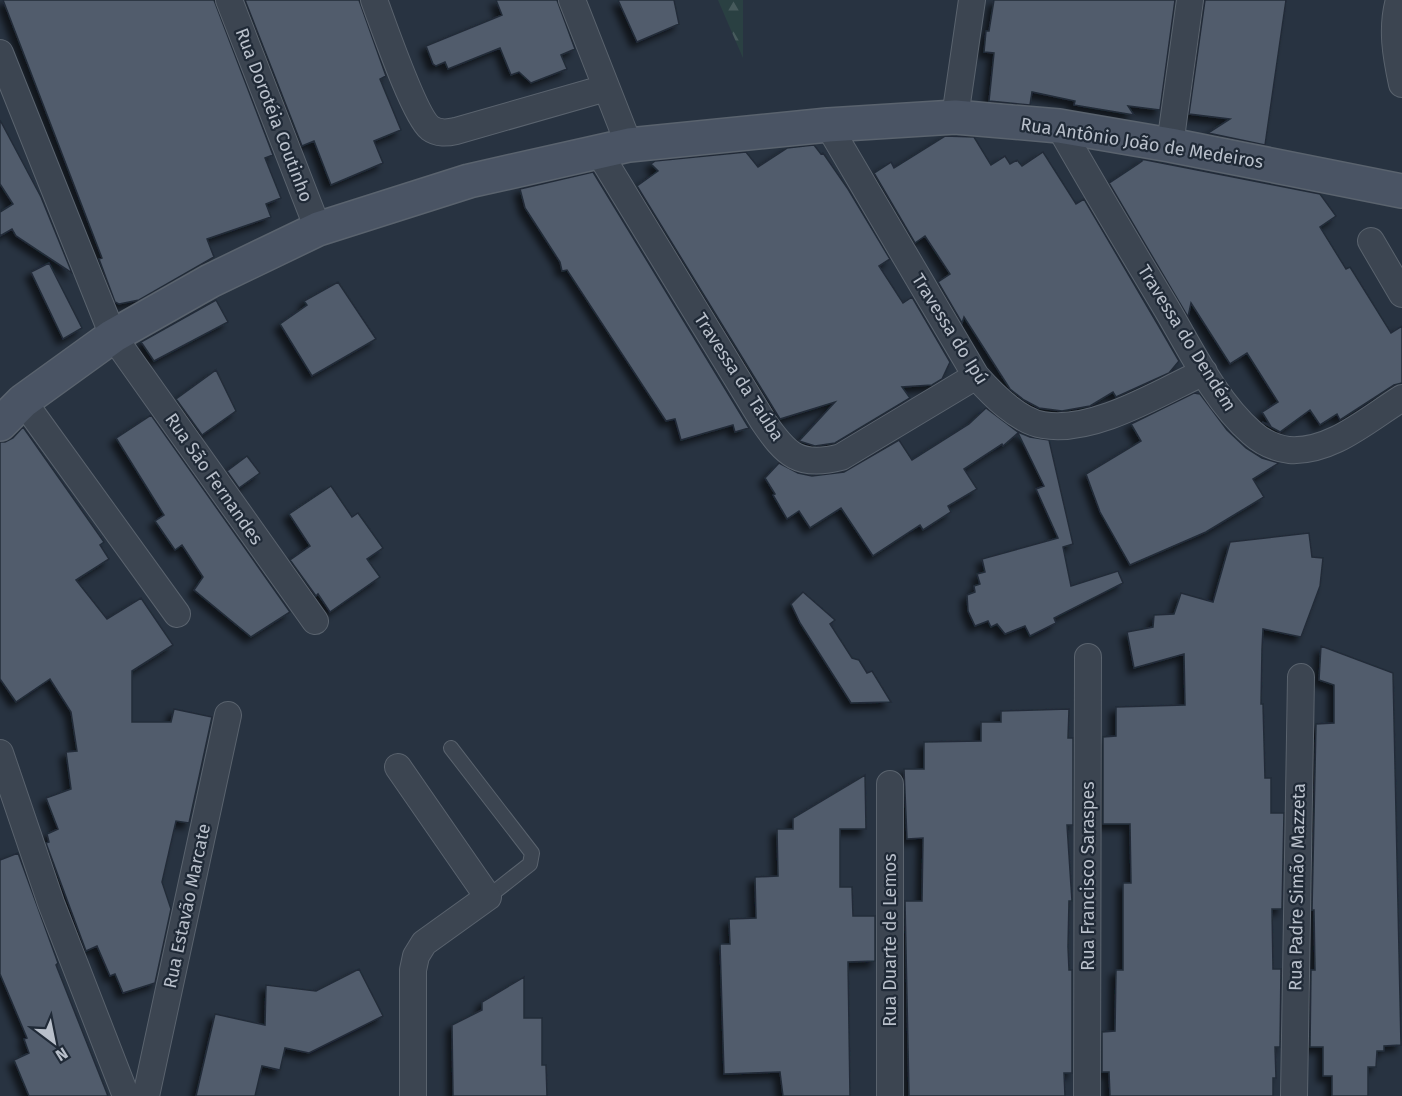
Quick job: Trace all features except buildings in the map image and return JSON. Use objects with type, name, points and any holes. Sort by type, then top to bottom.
[{"type":"street","name":"Rua Dorotéia Coutinho","points":[[229,0],[318,229]]},
{"type":"street","points":[[374,0],[418,113],[432,130],[444,133],[456,131],[606,88]]},
{"type":"street","points":[[572,0],[606,88],[613,148]]},
{"type":"street","points":[[955,117],[972,0]]},
{"type":"street","points":[[1170,145],[1190,0]]},
{"type":"street","points":[[1399,0],[1394,49],[1402,84]]},
{"type":"street","points":[[0,52],[113,336]]},
{"type":"street","name":"Rua Antônio João de Medeiros","points":[[11,413],[113,336],[210,281],[318,229],[469,181],[613,148],[828,125],[955,117],[1059,126],[1170,145],[1402,191]]},
{"type":"street","name":"Travessa do Ipú","points":[[828,125],[976,376],[992,394],[1015,412],[1041,425],[1067,427],[1103,419],[1204,372]]},
{"type":"street","name":"Travessa do Dendém","points":[[1059,126],[1204,372],[1234,414],[1253,434],[1271,446],[1287,450],[1304,450],[1336,440],[1402,398]]},
{"type":"street","name":"Travessa da Taúba","points":[[613,148],[764,421],[775,438],[788,451],[803,460],[821,462],[841,457],[976,376]]},
{"type":"street","points":[[1371,241],[1402,294]]},
{"type":"street","name":"Rua São Fernandes","points":[[113,336],[315,621]]},
{"type":"street","points":[[11,413],[177,614]]},
{"type":"street","name":"Rua Francisco Saraspes","points":[[1087,1096],[1088,657]]},
{"type":"street","name":"Rua Padre Simão Mazzeta","points":[[1294,1096],[1301,677]]},
{"type":"street","name":"Rua Estavão Marcate","points":[[146,1096],[228,715]]},
{"type":"street","points":[[0,753],[51,903],[126,1096]]},
{"type":"street","points":[[398,767],[488,897],[424,943],[416,956],[413,970],[413,1096]]},
{"type":"street","name":"Rua Duarte de Lemos","points":[[890,784],[890,1096]]},
{"type":"lane","points":[[452,748],[532,853],[530,864],[488,897]]},
{"type":"green space","points":[[718,0],[743,0],[743,58]]}]
